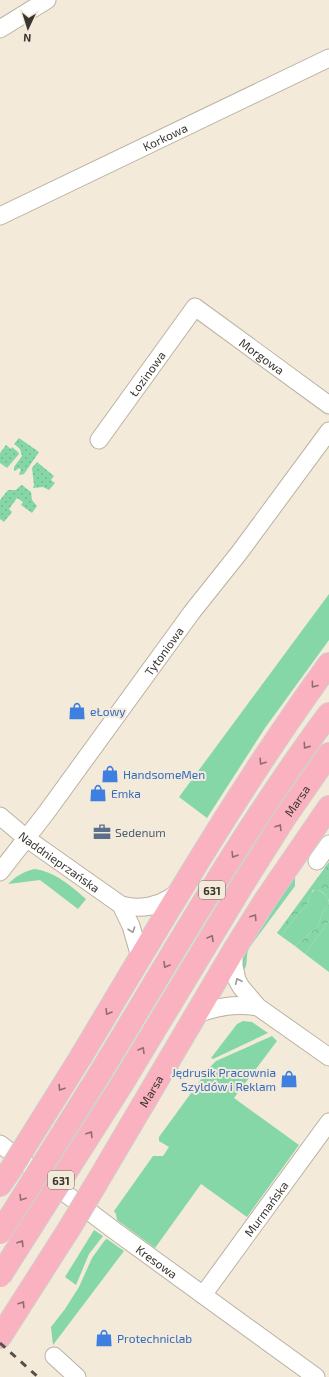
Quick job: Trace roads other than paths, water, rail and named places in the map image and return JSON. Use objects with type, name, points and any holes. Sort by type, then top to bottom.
[{"type":"main road","points":[[0,1185],[82,1055],[205,849],[298,706],[329,664]]},
{"type":"main road","name":"Marsa","points":[[0,1233],[265,806],[329,714]]},
{"type":"main road","name":"Marsa","points":[[0,1276],[122,1084],[284,819],[329,754]]},
{"type":"main road","name":"Marsa","points":[[0,1337],[65,1235],[234,950],[266,899],[329,807]]},
{"type":"street","points":[[0,30],[47,0]]},
{"type":"street","name":"Korkowa","points":[[0,216],[329,58]]},
{"type":"street","name":"Morgowa","points":[[196,307],[329,405]]},
{"type":"street","name":"Łozinowa","points":[[99,440],[196,307]]},
{"type":"street","name":"Tytoniowa","points":[[0,872],[55,801],[192,612],[239,553],[329,431]]},
{"type":"street","name":"Naddnieprzańska","points":[[0,816],[26,838],[121,905],[140,908],[157,905],[172,898],[181,890]]},
{"type":"street","points":[[317,861],[329,844]]},
{"type":"street","name":"Naddnieprzańska","points":[[121,905],[131,926],[140,957]]},
{"type":"street","points":[[234,950],[234,966],[237,980],[258,1007],[329,1057]]},
{"type":"street","points":[[196,1014],[228,1005],[244,1004],[258,1007]]},
{"type":"street","name":"Murmańska","points":[[203,1295],[329,1122]]},
{"type":"street","name":"Kresowa","points":[[0,1144],[115,1231],[316,1377]]},
{"type":"street","points":[[54,1356],[77,1377]]},
{"type":"railway","points":[[0,1343],[38,1377]]},
{"type":"place","name":"eŁowy","points":[[77,711]]},
{"type":"place","name":"HandsomeMen","points":[[110,774]]},
{"type":"place","name":"Emka","points":[[98,793]]},
{"type":"place","name":"Sedenum","points":[[102,832]]},
{"type":"place","name":"Jędrusik Pracownia Szyldów i Reklam","points":[[289,1079]]},
{"type":"place","name":"Protechniclab","points":[[104,1338]]}]
